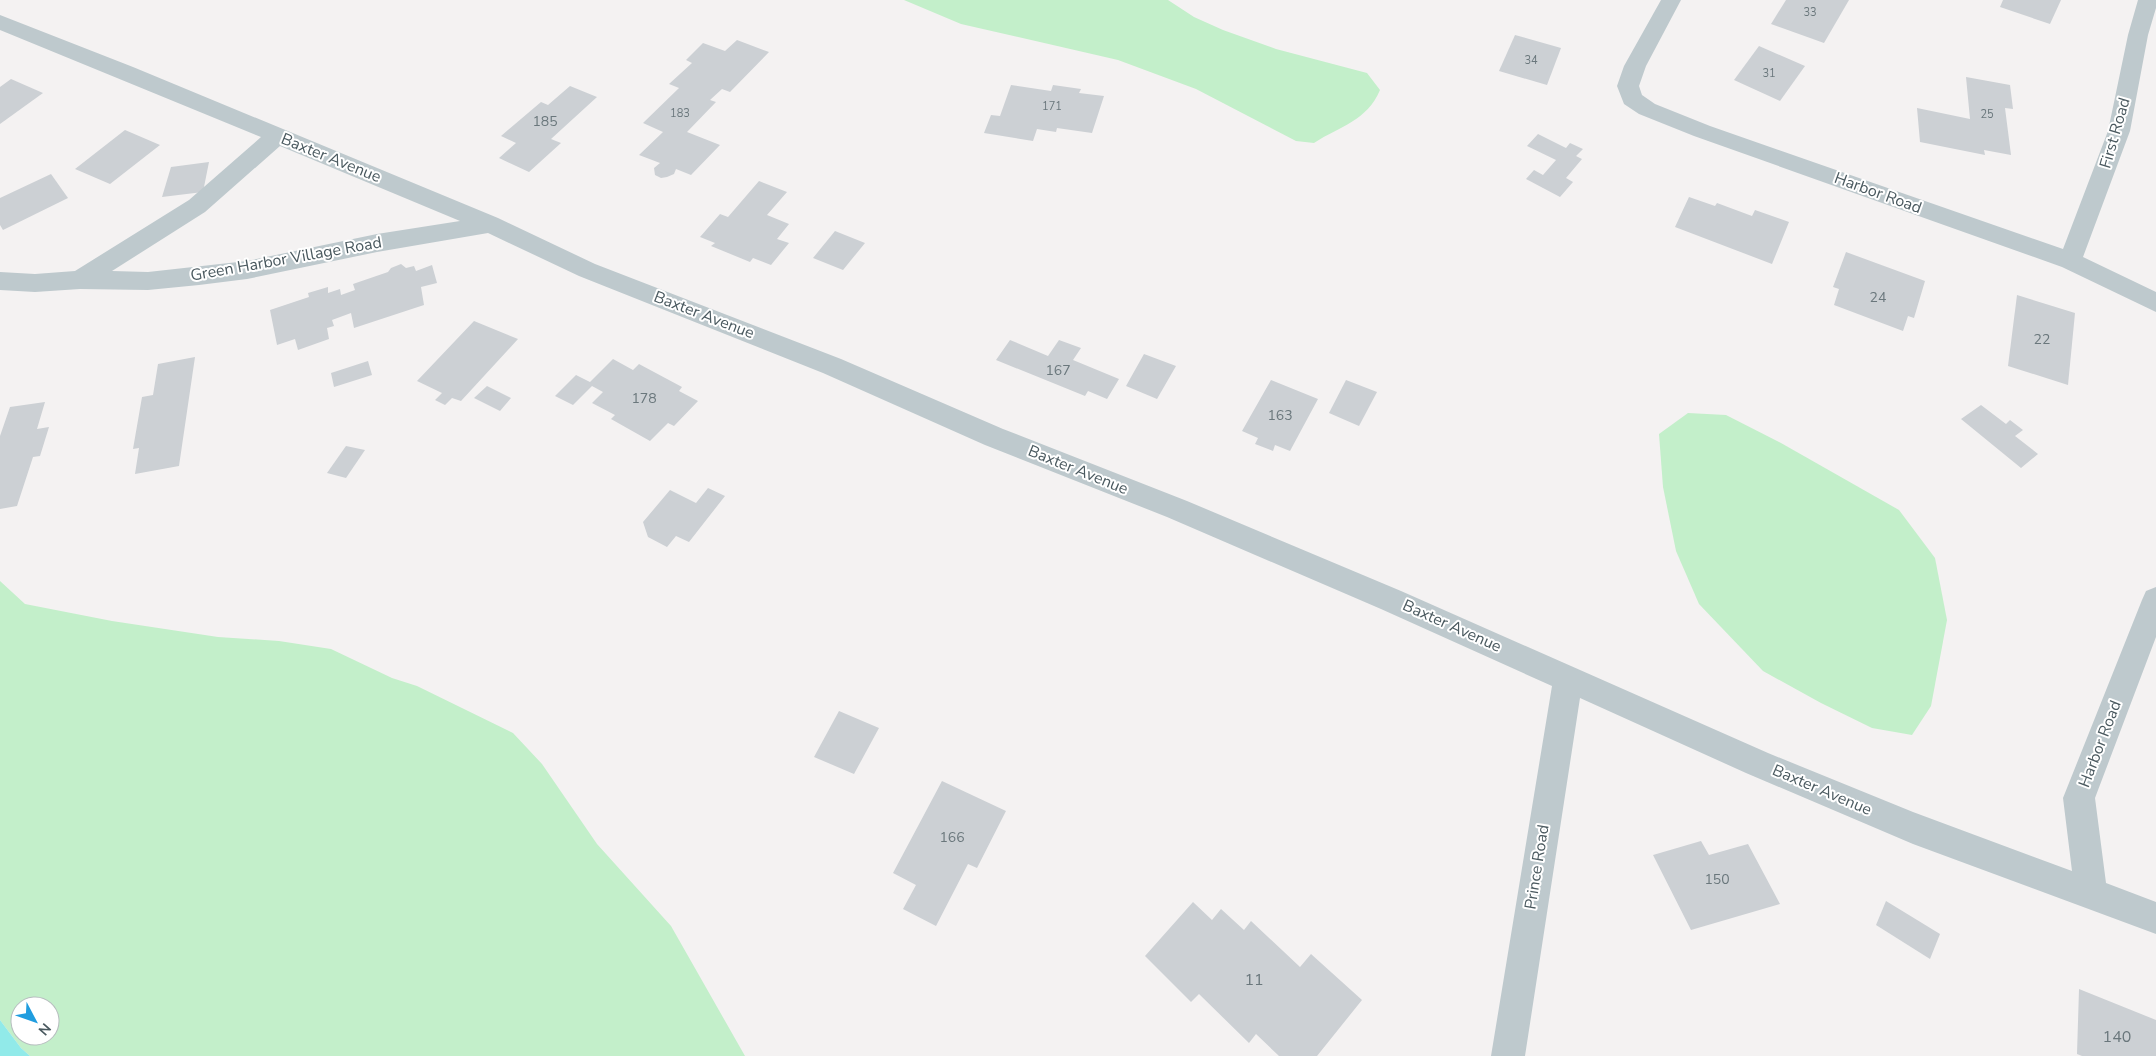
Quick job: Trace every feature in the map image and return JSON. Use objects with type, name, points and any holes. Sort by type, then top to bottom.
[{"type":"street","name":"Harbor Road","points":[[1672,0],[1635,66],[1628,86],[1632,99],[1647,109],[1702,131],[2070,261],[2156,303]]},
{"type":"street","name":"First Road","points":[[2070,261],[2119,131],[2138,35],[2148,0]]},
{"type":"street","name":"Baxter Avenue","points":[[0,22],[490,224],[587,270],[832,366],[994,437],[1177,509],[1382,596],[1756,763],[1998,861],[2156,918]]},
{"type":"street","name":"Green Harbor Village Road","points":[[80,280],[197,206],[277,136]]},
{"type":"street","name":"Green Harbor Village Road","points":[[0,281],[35,283],[80,280],[148,281],[247,270],[377,243],[490,224]]},
{"type":"street","name":"Harbor Road","points":[[2091,894],[2079,798],[2156,600]]},
{"type":"street","name":"Prince Road","points":[[1508,1056],[1568,678]]},
{"type":"green space","points":[[904,0],[1168,0],[1194,17],[1223,30],[1276,49],[1367,73],[1380,90],[1368,109],[1352,122],[1314,143],[1296,141],[1196,89],[1118,60],[961,24]]},
{"type":"green space","points":[[1688,413],[1726,415],[1781,443],[1899,510],[1935,558],[1947,620],[1931,706],[1912,735],[1872,728],[1763,671],[1699,604],[1676,551],[1663,487],[1659,434]]},
{"type":"green space","points":[[0,581],[25,604],[112,621],[218,637],[279,641],[331,649],[392,678],[417,686],[513,733],[542,764],[597,844],[671,926],[745,1056],[30,1056],[20,1046],[60,1046],[60,996],[10,996],[10,1033],[0,1020]]},
{"type":"water","points":[[0,1020],[10,1033],[10,1046],[20,1046],[30,1056],[0,1056]]},
{"type":"building","points":[[1786,0],[1849,0],[1824,43],[1771,24]]},
{"type":"building","points":[[2003,0],[2061,0],[2050,24],[2000,7]]},
{"type":"building","points":[[1515,35],[1561,48],[1547,85],[1499,71]]},
{"type":"building","points":[[737,40],[769,52],[730,92],[722,89],[710,100],[716,102],[687,132],[720,145],[691,175],[676,169],[674,174],[667,177],[661,178],[655,175],[654,168],[660,163],[639,155],[663,132],[643,123],[679,88],[669,84],[692,63],[686,60],[703,43],[725,51]]},
{"type":"building","points":[[1759,46],[1805,66],[1780,101],[1734,80]]},
{"type":"building","points":[[1966,77],[2010,85],[2013,109],[2005,108],[2011,155],[1984,150],[1985,155],[1920,142],[1917,108],[1970,119]]},
{"type":"building","points":[[11,79],[43,93],[0,124],[0,87]]},
{"type":"building","points":[[1011,85],[1051,91],[1053,85],[1081,89],[1079,93],[1104,96],[1092,133],[1057,128],[1056,132],[1037,129],[1033,141],[984,133],[991,115],[1000,116]]},
{"type":"building","points":[[570,86],[597,97],[551,139],[561,143],[529,172],[499,158],[516,143],[501,136],[541,102],[548,105]]},
{"type":"building","points":[[125,130],[160,145],[110,184],[75,169]]},
{"type":"building","points":[[1538,134],[1566,148],[1570,143],[1583,149],[1576,156],[1582,159],[1566,178],[1573,182],[1560,197],[1526,179],[1534,170],[1543,175],[1556,160],[1527,146]]},
{"type":"building","points":[[209,162],[203,192],[162,197],[171,167]]},
{"type":"building","points":[[51,174],[68,198],[3,230],[0,225],[0,198]]},
{"type":"building","points":[[759,181],[787,192],[767,215],[789,224],[777,239],[789,243],[771,265],[753,258],[750,262],[711,246],[715,243],[700,237],[720,214],[728,217]]},
{"type":"building","points":[[1689,197],[1715,206],[1717,203],[1752,216],[1755,210],[1789,222],[1772,264],[1675,227]]},
{"type":"building","points":[[835,231],[865,243],[843,270],[813,258]]},
{"type":"building","points":[[1846,252],[1925,281],[1914,318],[1908,316],[1903,331],[1834,305],[1839,289],[1833,287]]},
{"type":"building","points":[[401,264],[406,268],[414,266],[416,271],[432,265],[437,283],[421,287],[424,305],[354,328],[351,313],[332,320],[334,326],[327,328],[329,339],[298,350],[295,339],[277,345],[270,310],[309,297],[308,293],[328,287],[328,293],[340,289],[341,295],[355,290],[353,284],[388,272],[391,268]]},
{"type":"building","points":[[2017,295],[2075,313],[2068,385],[2008,366]]},
{"type":"building","points":[[474,321],[518,339],[461,401],[452,398],[445,405],[435,400],[442,393],[417,381]]},
{"type":"building","points":[[1010,340],[1048,356],[1059,340],[1081,348],[1073,360],[1119,379],[1107,399],[1088,391],[1085,396],[996,360]]},
{"type":"building","points":[[1144,354],[1176,366],[1157,399],[1126,386]]},
{"type":"building","points":[[195,357],[179,466],[135,474],[139,448],[133,449],[142,397],[153,395],[158,364]]},
{"type":"building","points":[[613,359],[633,370],[639,364],[682,387],[679,391],[698,401],[674,426],[668,423],[650,441],[611,419],[615,415],[592,403],[603,392],[592,386],[573,405],[555,396],[576,375],[590,382]]},
{"type":"building","points":[[368,361],[372,375],[334,387],[331,373]]},
{"type":"building","points":[[1271,380],[1318,399],[1290,451],[1275,445],[1273,451],[1255,444],[1258,438],[1242,431]]},
{"type":"building","points":[[1346,380],[1377,392],[1359,426],[1329,413]]},
{"type":"building","points":[[487,386],[511,398],[500,411],[474,398]]},
{"type":"building","points":[[45,402],[37,429],[49,427],[40,456],[33,457],[17,506],[0,509],[0,436],[10,407]]},
{"type":"building","points":[[1981,405],[2006,424],[2010,420],[2023,430],[2015,436],[2038,454],[2021,468],[1961,419]]},
{"type":"building","points":[[346,446],[365,450],[346,478],[327,473]]},
{"type":"building","points":[[708,488],[725,496],[689,542],[676,536],[667,547],[648,537],[643,522],[670,490],[696,503]]},
{"type":"building","points":[[839,711],[879,728],[854,774],[814,757]]},
{"type":"building","points":[[942,781],[1006,811],[977,868],[968,864],[936,926],[903,909],[916,885],[893,873]]},
{"type":"building","points":[[1701,841],[1709,855],[1748,844],[1780,904],[1691,930],[1653,855]]},
{"type":"building","points":[[1886,901],[1940,934],[1930,959],[1876,925]]},
{"type":"building","points":[[1193,902],[1212,920],[1221,909],[1244,930],[1251,921],[1300,967],[1311,954],[1362,1000],[1317,1056],[1279,1056],[1256,1034],[1249,1043],[1199,994],[1191,1002],[1145,956]]},
{"type":"building","points":[[2079,989],[2156,1020],[2156,1056],[2082,1056],[2077,1054]]}]
